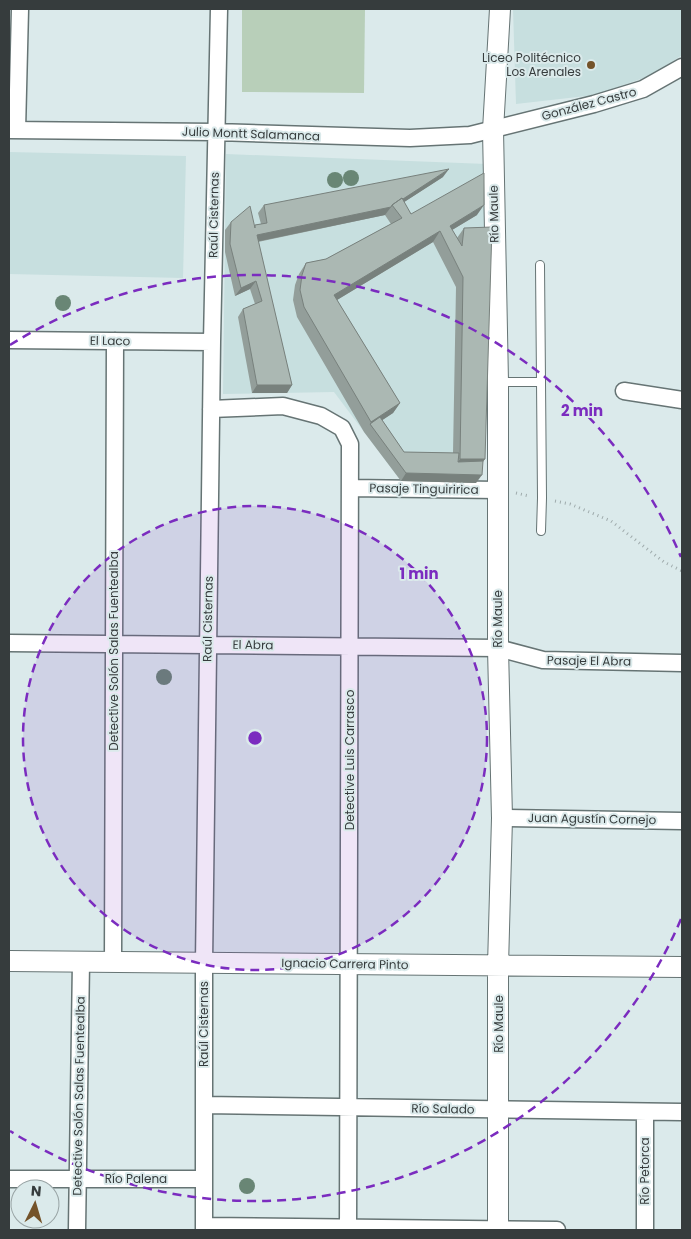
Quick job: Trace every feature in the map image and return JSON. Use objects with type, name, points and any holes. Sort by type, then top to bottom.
[{"type":"street","points":[[13,130],[20,9]]},
{"type":"street","name":"Raúl Cisternas","points":[[204,1228],[204,963],[212,342],[219,9]]},
{"type":"street","name":"Río Maule","points":[[498,1230],[498,966],[502,818],[498,648],[498,382],[493,130],[500,9]]},
{"type":"street","name":"González Castro","points":[[493,130],[594,104],[643,89],[682,67]]},
{"type":"street","name":"Julio Montt Salamanca","points":[[13,130],[216,132],[410,138],[470,135],[493,130]]},
{"type":"street","name":"El Laco","points":[[9,340],[212,342]]},
{"type":"street","name":"Detective Solón Salas Fuentealba","points":[[113,962],[115,341]]},
{"type":"street","points":[[624,391],[682,400]]},
{"type":"street","name":"Detective Luis Carrasco","points":[[211,409],[282,406],[320,416],[342,428],[350,444],[348,1229]]},
{"type":"street","name":"Pasaje Tinguiririca","points":[[350,488],[498,490]]},
{"type":"street","name":"El Abra","points":[[9,643],[498,648]]},
{"type":"street","name":"Pasaje El Abra","points":[[498,648],[543,660],[682,663]]},
{"type":"street","name":"Juan Agustín Cornejo","points":[[502,818],[682,821]]},
{"type":"street","name":"Ignacio Carrera Pinto","points":[[9,961],[682,967]]},
{"type":"street","name":"Detective Solón Salas Fuentealba","points":[[77,1230],[80,962]]},
{"type":"street","name":"Río Salado","points":[[204,1105],[682,1112]]},
{"type":"street","name":"Río Petorca","points":[[645,1112],[645,1230]]},
{"type":"street","name":"Río Palena","points":[[9,1179],[204,1179]]},
{"type":"street","points":[[204,1228],[556,1230]]},
{"type":"lane","points":[[540,265],[541,531]]},
{"type":"lane","points":[[498,382],[541,382]]},
{"type":"path","points":[[498,490],[570,504],[611,521],[664,562],[682,571]]},
{"type":"shaded area","name":"Liceo Politécnico Los Arenales","points":[[513,9],[682,9],[682,55],[652,75],[595,95],[516,104]]},
{"type":"shaded area","points":[[9,152],[186,156],[183,278],[9,274]]},
{"type":"shaded area","points":[[226,154],[487,164],[478,469],[401,481],[334,392],[223,394]]},
{"type":"green space","points":[[242,9],[365,9],[364,93],[242,92]]},
{"type":"building","points":[[449,169],[391,207],[257,235],[292,385],[257,385],[243,309],[262,301],[256,281],[241,288],[230,244],[231,222],[250,206],[255,228],[255,225],[267,223],[264,205]]},
{"type":"building","points":[[484,173],[484,205],[450,226],[462,246],[464,228],[492,227],[485,459],[460,459],[463,277],[440,231],[334,295],[400,403],[371,422],[304,307],[300,290],[306,263],[326,259],[402,218],[392,205],[402,198],[411,214]]},
{"type":"building","points":[[380,417],[404,452],[459,453],[458,462],[483,461],[482,475],[406,473],[370,424]]},
{"type":"place","name":"Liceo Politécnico Los Arenales","points":[[591,65]]}]
